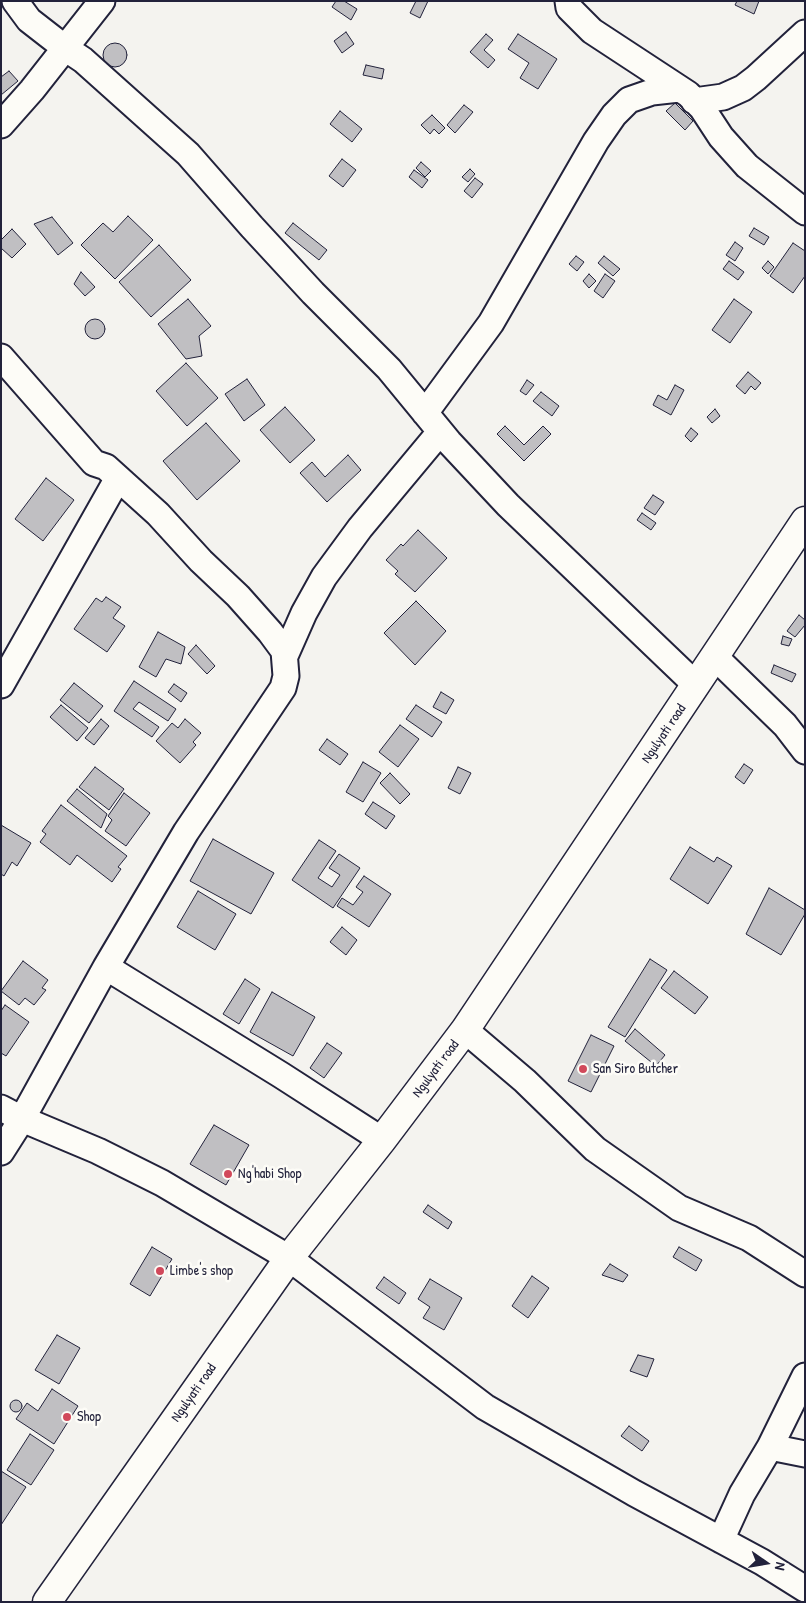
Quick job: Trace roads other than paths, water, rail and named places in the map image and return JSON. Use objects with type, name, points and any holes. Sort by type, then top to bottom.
[{"type":"main road","name":"Ngulyati road","points":[[47,1602],[289,1258],[382,1140],[465,1030],[805,522]]},
{"type":"street","points":[[15,1],[29,20],[111,83],[188,154],[300,278],[389,369],[432,423],[508,505],[696,685]]},
{"type":"street","points":[[1,126],[102,1]]},
{"type":"street","points":[[568,1],[569,8],[592,31],[687,95],[702,108],[721,137],[747,166],[805,212]]},
{"type":"street","points":[[284,656],[304,613],[324,577],[432,423],[591,150],[614,115],[629,100],[652,92],[723,97],[743,88],[756,78],[805,33]]},
{"type":"street","points":[[1,357],[94,463],[106,468],[158,514],[201,561],[238,596],[284,651],[286,676],[283,688],[186,832],[106,967],[12,1114],[1,1152]]},
{"type":"street","points":[[2,682],[118,478]]},
{"type":"street","points":[[715,656],[786,725],[805,751]]},
{"type":"street","points":[[106,967],[382,1140]]},
{"type":"street","points":[[465,1030],[525,1081],[595,1149],[679,1208],[749,1238],[805,1274]]},
{"type":"street","points":[[12,1114],[98,1151],[162,1183],[289,1258],[485,1407],[634,1493],[762,1562],[805,1589]]},
{"type":"street","points":[[721,1540],[742,1494],[770,1447],[805,1376]]},
{"type":"street","points":[[770,1447],[805,1454]]},
{"type":"place","name":"San Siro Butcher","points":[[583,1069]]},
{"type":"place","name":"Ng'habi Shop","points":[[228,1174]]},
{"type":"place","name":"Limbe's shop","points":[[160,1271]]},
{"type":"place","name":"Shop","points":[[67,1417]]}]
